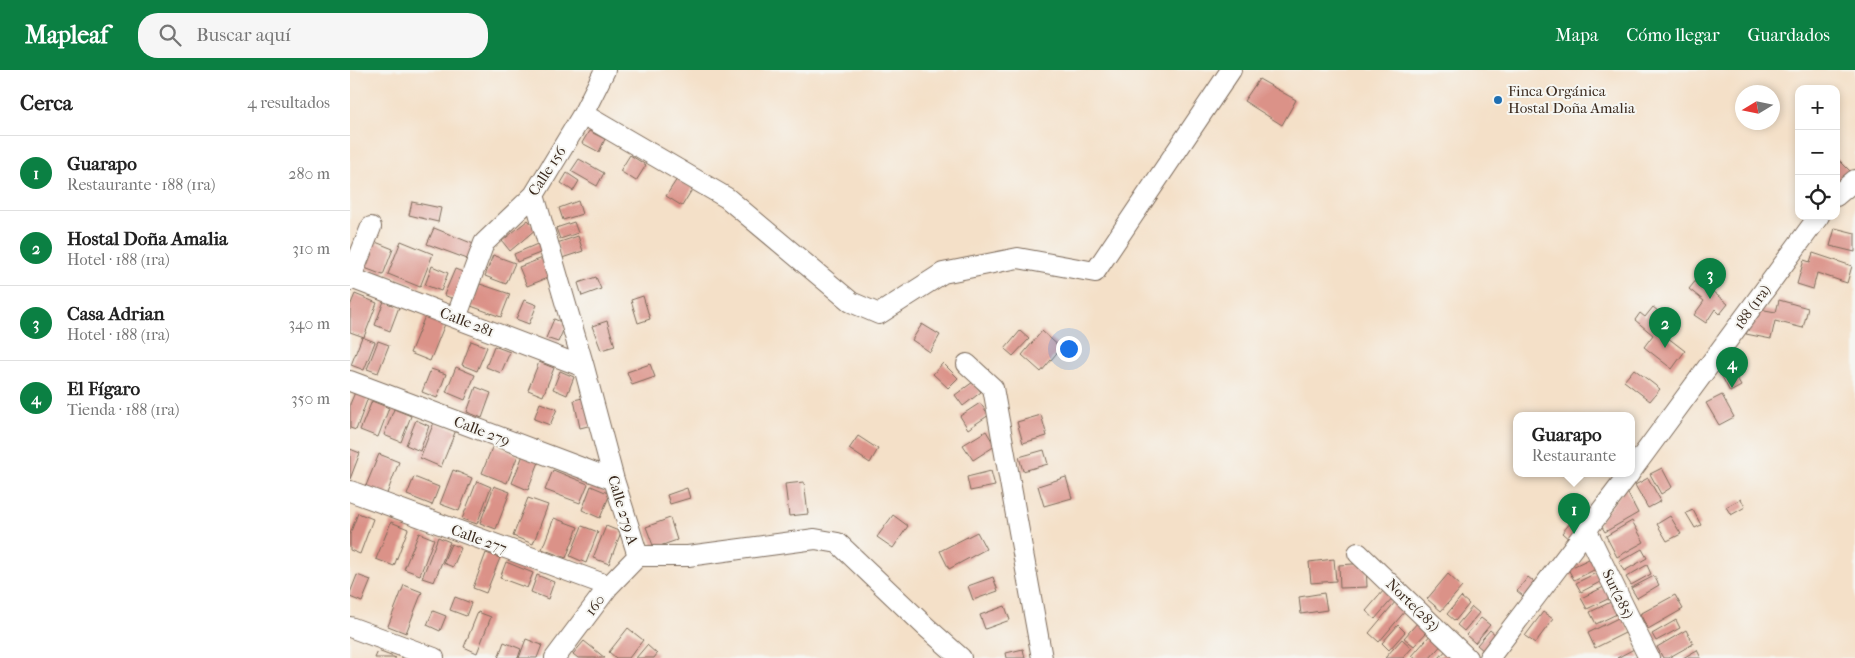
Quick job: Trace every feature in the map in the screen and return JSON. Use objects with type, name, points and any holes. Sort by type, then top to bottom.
[{"type":"street","name":"Calle 156","points":[[456,318],[484,243],[534,195],[583,114],[605,70]]},
{"type":"street","points":[[583,114],[727,198],[851,302],[879,314],[943,272],[1018,258],[1095,272],[1231,70]]},
{"type":"street","points":[[1840,193],[1855,180]]},
{"type":"street","name":"Calle 279 A","points":[[534,195],[584,367],[614,480],[638,556],[688,556],[815,538],[838,544],[961,658]]},
{"type":"street","name":"188 (1ra)","points":[[1635,467],[1816,220]]},
{"type":"street","points":[[350,279],[371,227]]},
{"type":"street","name":"Calle 281","points":[[350,279],[584,367]]},
{"type":"street","points":[[967,364],[993,388],[1042,658]]},
{"type":"street","name":"Calle 279","points":[[350,381],[614,480]]},
{"type":"street","name":"188 (1ra)","points":[[1489,658],[1627,477]]},
{"type":"street","name":"Calle 277","points":[[350,492],[609,586]]},
{"type":"street","name":"Sur(285)","points":[[1587,531],[1649,658]]},
{"type":"street","name":"Norte(283)","points":[[1358,552],[1467,658]]},
{"type":"street","name":"160","points":[[555,658],[609,586],[638,556]]},
{"type":"street","points":[[350,628],[434,658]]},
{"type":"building","points":[[1259,79],[1296,100],[1282,125],[1244,101]]},
{"type":"building","points":[[589,131],[605,139],[599,152],[582,143]]},
{"type":"building","points":[[630,155],[646,165],[636,181],[620,171]]},
{"type":"building","points":[[579,159],[604,173],[597,186],[571,171]]},
{"type":"building","points":[[1840,161],[1850,171],[1840,181]]},
{"type":"building","points":[[567,173],[579,181],[573,191],[561,183]]},
{"type":"building","points":[[677,179],[693,188],[682,206],[666,196]]},
{"type":"building","points":[[578,201],[582,214],[563,220],[559,208]]},
{"type":"building","points":[[412,202],[441,208],[438,222],[409,215]]},
{"type":"building","points":[[528,220],[536,229],[510,251],[502,241]]},
{"type":"building","points":[[574,222],[578,233],[560,239],[556,228]]},
{"type":"building","points":[[434,228],[476,245],[470,260],[427,244]]},
{"type":"building","points":[[1835,228],[1855,233],[1855,252],[1830,246]]},
{"type":"building","points":[[578,236],[583,251],[562,258],[557,243]]},
{"type":"building","points":[[373,241],[393,249],[383,275],[362,267]]},
{"type":"building","points":[[401,241],[433,254],[420,287],[388,274]]},
{"type":"building","points":[[542,242],[545,251],[517,262],[514,254]]},
{"type":"building","points":[[1813,253],[1852,266],[1847,283],[1817,273],[1813,289],[1797,284],[1804,260],[1810,262]]},
{"type":"building","points":[[493,255],[515,263],[506,284],[485,276]]},
{"type":"building","points":[[548,256],[555,275],[527,286],[519,267]]},
{"type":"building","points":[[432,266],[448,273],[441,291],[425,285]]},
{"type":"building","points":[[455,269],[468,274],[458,301],[444,295]]},
{"type":"building","points":[[596,277],[601,289],[582,296],[578,283]]},
{"type":"building","points":[[1697,279],[1728,304],[1720,314],[1715,309],[1706,323],[1694,315],[1704,301],[1689,289]]},
{"type":"building","points":[[480,284],[510,294],[501,317],[471,306]]},
{"type":"building","points":[[355,294],[377,303],[364,337],[350,332],[350,306]]},
{"type":"building","points":[[643,296],[650,319],[638,323],[631,300]]},
{"type":"building","points":[[524,300],[537,305],[529,324],[516,319]]},
{"type":"building","points":[[1779,300],[1808,308],[1803,328],[1775,321],[1771,339],[1746,334],[1759,309],[1776,312]]},
{"type":"building","points":[[384,301],[399,307],[390,331],[375,325]]},
{"type":"building","points":[[1653,307],[1672,322],[1663,334],[1685,351],[1672,369],[1644,347],[1653,335],[1635,320],[1640,313],[1645,317]]},
{"type":"building","points":[[425,316],[445,324],[430,361],[410,353]]},
{"type":"building","points":[[554,319],[566,324],[558,342],[546,338]]},
{"type":"building","points":[[607,321],[615,346],[601,350],[592,326]]},
{"type":"building","points":[[922,324],[940,335],[930,352],[912,340]]},
{"type":"building","points":[[1020,331],[1029,339],[1013,356],[1005,349]]},
{"type":"building","points":[[1042,331],[1061,348],[1041,372],[1022,355]]},
{"type":"building","points":[[362,337],[375,342],[364,370],[351,365]]},
{"type":"building","points":[[378,341],[389,345],[378,373],[367,369]]},
{"type":"building","points":[[471,341],[487,347],[477,371],[462,365]]},
{"type":"building","points":[[494,346],[510,352],[501,373],[486,367]]},
{"type":"building","points":[[1727,361],[1741,386],[1730,392],[1717,367]]},
{"type":"building","points":[[539,362],[554,368],[543,396],[528,390]]},
{"type":"building","points":[[943,363],[958,378],[948,388],[933,374]]},
{"type":"building","points":[[650,364],[655,377],[632,385],[627,372]]},
{"type":"building","points":[[456,367],[475,375],[465,400],[446,392]]},
{"type":"building","points":[[431,369],[446,374],[437,398],[422,392]]},
{"type":"building","points":[[1634,369],[1660,389],[1650,401],[1624,381]]},
{"type":"building","points":[[560,371],[574,377],[567,395],[553,389]]},
{"type":"building","points":[[973,382],[981,392],[963,406],[955,395]]},
{"type":"building","points":[[476,387],[491,393],[482,418],[467,412]]},
{"type":"building","points":[[356,390],[369,395],[356,430],[350,428],[350,404]]},
{"type":"building","points":[[1722,395],[1734,417],[1719,425],[1706,403]]},
{"type":"building","points":[[587,397],[592,425],[580,428],[574,400]]},
{"type":"building","points":[[372,401],[389,408],[378,437],[360,430]]},
{"type":"building","points":[[540,403],[557,409],[550,425],[534,419]]},
{"type":"building","points":[[980,403],[989,415],[968,429],[960,416]]},
{"type":"building","points":[[394,409],[411,416],[401,442],[384,435]]},
{"type":"building","points":[[1041,415],[1047,436],[1023,443],[1017,422]]},
{"type":"building","points":[[416,420],[429,426],[420,451],[406,445]]},
{"type":"building","points":[[434,422],[456,430],[441,467],[420,458]]},
{"type":"building","points":[[986,431],[995,446],[973,460],[963,445]]},
{"type":"building","points":[[858,436],[878,449],[870,463],[849,449]]},
{"type":"building","points":[[493,445],[518,455],[507,483],[482,473]]},
{"type":"building","points":[[350,449],[360,453],[350,479]]},
{"type":"building","points":[[1044,450],[1048,464],[1023,471],[1019,457]]},
{"type":"building","points":[[379,454],[399,462],[386,496],[365,488]]},
{"type":"building","points":[[523,455],[539,462],[528,490],[512,483]]},
{"type":"building","points":[[1662,468],[1672,487],[1661,494],[1650,474]]},
{"type":"building","points":[[453,470],[472,478],[459,511],[440,504]]},
{"type":"building","points":[[553,470],[588,484],[580,503],[545,490]]},
{"type":"building","points":[[991,471],[995,486],[970,491],[967,477]]},
{"type":"building","points":[[414,477],[439,487],[432,505],[407,495]]},
{"type":"building","points":[[1066,477],[1072,498],[1044,506],[1038,486]]},
{"type":"building","points":[[1648,478],[1661,501],[1648,508],[1635,485]]},
{"type":"building","points":[[477,481],[491,487],[477,524],[462,519]]},
{"type":"building","points":[[804,482],[808,514],[789,516],[785,484]]},
{"type":"building","points":[[494,486],[510,492],[496,529],[480,523]]},
{"type":"building","points":[[591,486],[610,494],[600,518],[582,510]]},
{"type":"building","points":[[687,488],[690,498],[670,504],[667,495]]},
{"type":"building","points":[[1625,488],[1638,513],[1605,532],[1599,522]]},
{"type":"building","points":[[528,498],[548,505],[533,544],[513,536]]},
{"type":"building","points":[[1741,499],[1745,507],[1731,515],[1726,507]]},
{"type":"building","points":[[1585,507],[1591,513],[1580,526],[1574,520]]},
{"type":"building","points":[[1693,510],[1701,525],[1695,528],[1686,513]]},
{"type":"building","points":[[358,513],[373,519],[360,554],[350,550],[350,534]]},
{"type":"building","points":[[893,515],[908,526],[893,548],[877,537]]},
{"type":"building","points":[[1670,516],[1681,534],[1667,541],[1657,524]]},
{"type":"building","points":[[554,518],[578,527],[566,558],[542,549]]},
{"type":"building","points":[[670,518],[677,540],[654,548],[646,527]]},
{"type":"building","points":[[1632,521],[1644,542],[1617,557],[1606,536]]},
{"type":"building","points":[[391,522],[408,529],[394,566],[376,559]]},
{"type":"building","points":[[1571,522],[1580,530],[1571,541],[1562,533]]},
{"type":"building","points":[[582,526],[598,532],[586,563],[570,556]]},
{"type":"building","points":[[606,526],[621,532],[609,564],[593,558]]},
{"type":"building","points":[[977,532],[986,549],[949,569],[940,551]]},
{"type":"building","points":[[419,533],[434,539],[420,575],[404,569]]},
{"type":"building","points":[[438,537],[450,542],[434,582],[422,578]]},
{"type":"building","points":[[451,544],[461,548],[453,567],[443,563]]},
{"type":"building","points":[[1642,549],[1647,558],[1624,571],[1619,562]]},
{"type":"building","points":[[486,553],[500,558],[486,593],[473,588]]},
{"type":"building","points":[[1591,558],[1596,569],[1574,580],[1568,569]]},
{"type":"building","points":[[1334,559],[1336,581],[1311,583],[1309,562]]},
{"type":"building","points":[[506,562],[533,573],[527,588],[500,578]]},
{"type":"building","points":[[1366,563],[1367,587],[1340,588],[1339,565]]},
{"type":"building","points":[[1647,565],[1651,574],[1631,585],[1626,577]]},
{"type":"building","points":[[1598,572],[1602,581],[1581,592],[1576,583]]},
{"type":"building","points":[[1448,574],[1462,587],[1441,611],[1427,599]]},
{"type":"building","points":[[357,575],[371,580],[362,602],[350,597]]},
{"type":"building","points":[[537,575],[554,582],[548,599],[531,592]]},
{"type":"building","points":[[1654,576],[1659,585],[1637,598],[1631,588]]},
{"type":"building","points":[[993,577],[998,591],[973,600],[968,586]]},
{"type":"building","points":[[1528,577],[1539,586],[1528,600],[1517,591]]},
{"type":"building","points":[[404,585],[422,592],[406,633],[388,626]]},
{"type":"building","points":[[1606,586],[1612,597],[1587,609],[1581,598]]},
{"type":"building","points":[[1384,590],[1393,598],[1375,619],[1366,611]]},
{"type":"building","points":[[1324,593],[1327,610],[1301,614],[1299,597]]},
{"type":"building","points":[[1675,595],[1683,609],[1648,629],[1640,614]]},
{"type":"building","points":[[455,597],[471,603],[466,616],[450,610]]},
{"type":"building","points":[[1461,597],[1469,604],[1455,621],[1447,614]]},
{"type":"building","points":[[1615,600],[1621,612],[1596,624],[1590,612]]},
{"type":"building","points":[[1396,601],[1406,610],[1379,642],[1369,633]]},
{"type":"building","points":[[1005,606],[1010,620],[985,629],[980,615]]},
{"type":"building","points":[[1472,607],[1479,613],[1464,631],[1457,625]]},
{"type":"building","points":[[433,611],[446,616],[440,631],[427,625]]},
{"type":"building","points":[[478,612],[491,617],[477,653],[464,647]]},
{"type":"building","points":[[1543,612],[1553,619],[1535,643],[1525,636]]},
{"type":"building","points":[[1622,616],[1629,631],[1595,648],[1588,633]]},
{"type":"building","points":[[1481,618],[1490,625],[1475,643],[1466,635]]},
{"type":"building","points":[[1676,620],[1680,628],[1656,641],[1652,634]]},
{"type":"building","points":[[1418,622],[1428,631],[1414,646],[1404,638]]},
{"type":"building","points":[[1398,625],[1405,632],[1389,650],[1382,643]]},
{"type":"building","points":[[628,628],[643,640],[629,658],[616,658],[609,652]]},
{"type":"building","points":[[1490,630],[1497,636],[1484,651],[1477,645]]},
{"type":"building","points":[[1686,630],[1693,644],[1668,658],[1663,658],[1657,647]]},
{"type":"building","points":[[1432,633],[1443,643],[1430,658],[1415,658],[1412,656]]},
{"type":"building","points":[[526,639],[542,645],[537,658],[519,658]]},
{"type":"building","points":[[1402,639],[1412,648],[1403,658],[1385,658]]},
{"type":"building","points":[[584,641],[605,658],[578,658],[573,654]]},
{"type":"building","points":[[504,642],[521,649],[518,658],[498,658]]},
{"type":"building","points":[[647,645],[657,654],[654,658],[636,658]]},
{"type":"building","points":[[1448,648],[1459,658],[1439,658]]},
{"type":"building","points":[[1023,649],[1025,658],[1007,658],[1006,653]]},
{"type":"building","points":[[1634,649],[1639,658],[1617,658]]},
{"type":"building","points":[[1697,650],[1701,658],[1683,658]]},
{"type":"building","points":[[378,651],[396,658],[375,658]]},
{"type":"place","name":"Finca Orgánica Hostal Doña Amalia","points":[[1498,100]]},
{"type":"place","name":"Casa Adrian","points":[[1710,299]]},
{"type":"place","name":"Hostal Doña Amalia","points":[[1665,348]]},
{"type":"place","name":"El Fígaro","points":[[1732,388]]},
{"type":"place","name":"Guarapo","points":[[1574,534]]}]
